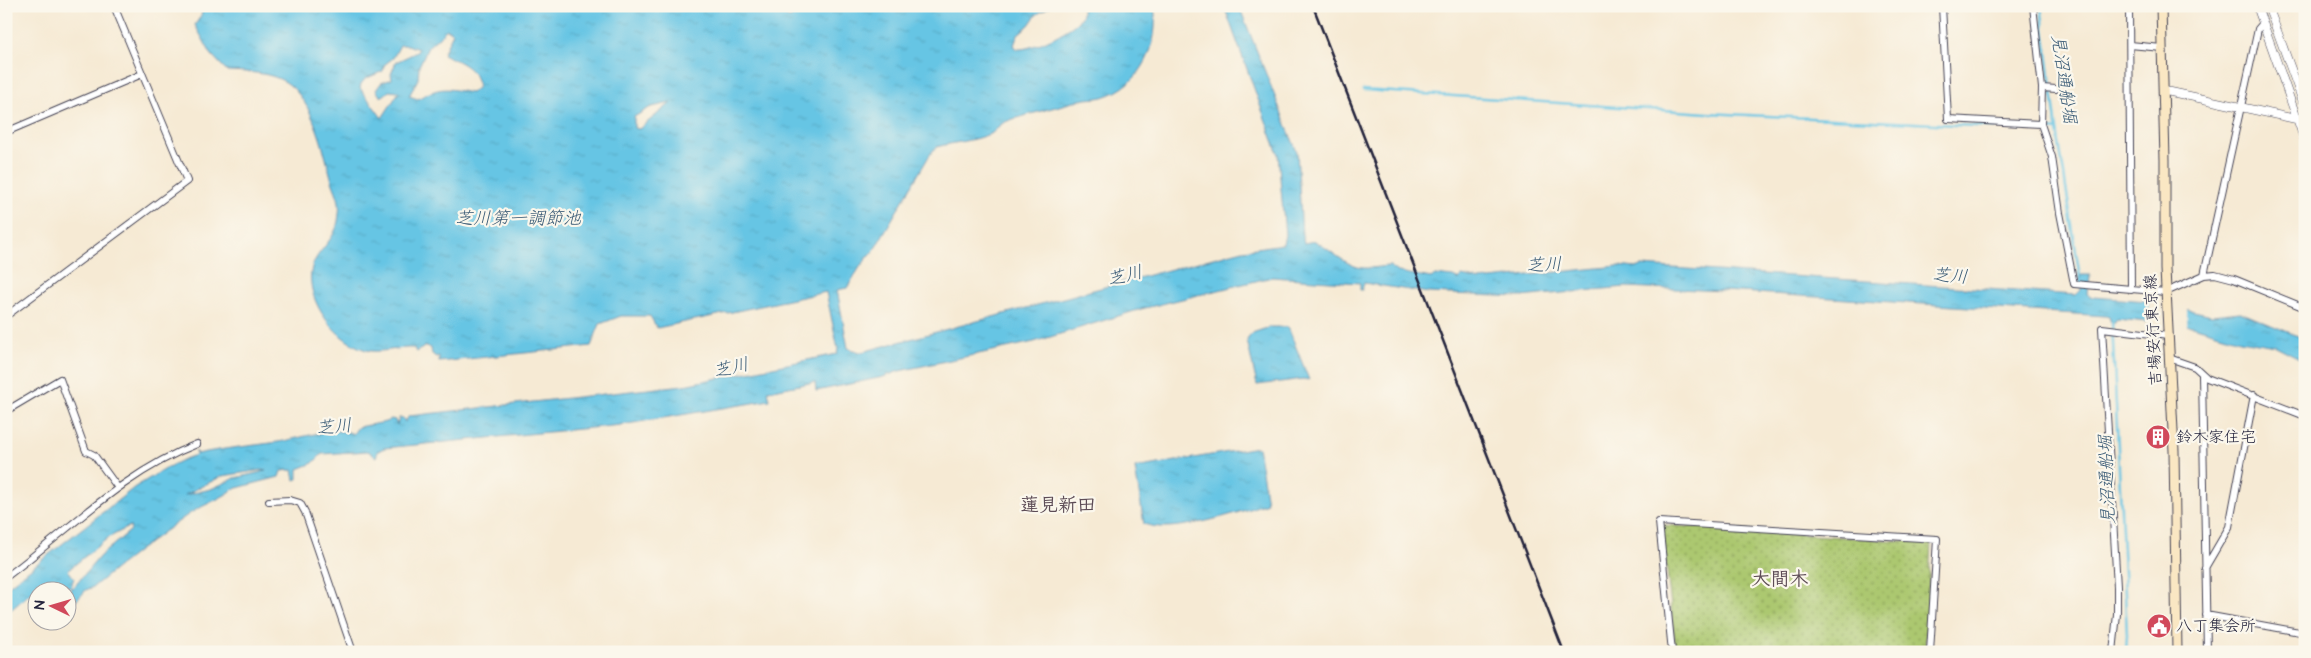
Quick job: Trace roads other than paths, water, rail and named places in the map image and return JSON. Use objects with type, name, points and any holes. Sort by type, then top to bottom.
[{"type":"main road","name":"吉場安行東京線","points":[[2161,6],[2166,293],[2174,451],[2176,652]]},
{"type":"street","points":[[6,316],[187,181],[114,6]]},
{"type":"street","points":[[1942,6],[1948,119],[2041,124]]},
{"type":"street","points":[[2033,6],[2042,88],[2041,124],[2052,157],[2060,214],[2074,284],[2166,293],[2204,275],[2215,274],[2234,279],[2305,308]]},
{"type":"street","points":[[2129,6],[2131,290]]},
{"type":"street","points":[[2257,6],[2301,120],[2305,141]]},
{"type":"street","points":[[2268,6],[2305,107]]},
{"type":"street","points":[[2204,275],[2258,28],[2263,23]]},
{"type":"street","points":[[2130,45],[2162,48]]},
{"type":"street","points":[[6,132],[142,74]]},
{"type":"street","points":[[2042,88],[2056,89]]},
{"type":"street","points":[[2163,92],[2171,92],[2301,120]]},
{"type":"street","points":[[2113,652],[2117,614],[2117,587],[2102,328],[2168,334]]},
{"type":"street","points":[[2169,358],[2194,367],[2202,374],[2305,416]]},
{"type":"street","points":[[2202,374],[2207,652]]},
{"type":"street","points":[[6,411],[60,379],[86,452],[94,455],[118,488]]},
{"type":"street","points":[[2205,569],[2230,527],[2254,395]]},
{"type":"street","points":[[6,577],[118,488],[164,459],[197,444]]},
{"type":"street","points":[[269,501],[290,500],[300,503],[303,507],[352,652]]},
{"type":"street","points":[[1672,652],[1659,522],[1938,539],[1930,652]]},
{"type":"street","points":[[2206,615],[2305,633]]},
{"type":"water","name":"芝川第一調節池","points":[[200,6],[787,6],[784,10],[786,16],[790,18],[801,6],[814,8],[816,6],[1050,6],[1036,15],[1029,25],[1018,34],[1014,45],[1017,49],[1023,49],[1038,44],[1070,28],[1080,18],[1082,13],[1081,6],[1154,6],[1154,35],[1146,61],[1129,83],[1117,91],[1103,97],[1080,100],[1013,119],[985,136],[936,147],[874,250],[860,267],[847,288],[837,290],[848,348],[858,353],[1243,250],[1283,244],[1285,235],[1278,154],[1224,6],[1239,6],[1297,152],[1304,243],[1315,241],[1357,267],[1390,266],[1398,272],[1431,278],[1435,275],[1453,277],[1459,280],[1462,276],[1480,280],[1618,266],[1636,268],[1642,266],[2076,295],[2081,290],[2081,275],[2090,275],[2087,294],[2092,297],[2148,301],[2212,315],[2240,312],[2305,339],[2305,361],[2276,346],[2240,340],[2193,326],[2116,319],[2115,323],[2111,323],[2109,317],[2106,316],[1725,291],[1625,287],[1520,297],[1429,293],[1364,283],[1362,290],[1360,290],[1360,283],[1272,277],[1141,309],[1034,342],[899,371],[883,377],[816,391],[815,382],[768,391],[770,400],[621,425],[384,448],[378,451],[376,457],[368,451],[322,454],[313,463],[298,469],[298,479],[295,480],[293,470],[281,471],[279,477],[233,489],[194,511],[140,549],[93,587],[86,590],[78,599],[78,582],[100,556],[131,530],[130,526],[108,538],[68,570],[74,578],[73,580],[52,580],[48,578],[46,580],[28,580],[28,595],[6,614],[6,588],[135,487],[172,465],[196,455],[196,451],[197,454],[278,442],[327,432],[337,431],[353,434],[358,427],[386,422],[391,419],[395,420],[397,425],[399,418],[403,418],[405,422],[409,416],[684,385],[837,354],[838,349],[826,292],[657,328],[650,316],[621,316],[600,324],[591,346],[439,362],[439,356],[436,357],[432,354],[431,348],[426,346],[416,352],[414,348],[372,351],[360,348],[347,341],[326,320],[318,307],[313,293],[312,267],[317,256],[334,234],[339,216],[339,207],[338,197],[318,131],[307,106],[292,87],[278,78],[261,74],[227,71],[211,54],[195,25],[202,14]],"holes":[[[447,29],[453,33],[443,54],[471,70],[477,80],[478,87],[471,93],[443,89],[418,99],[409,96],[418,79],[419,66],[428,47]],[[400,45],[408,45],[418,49],[417,52],[396,62],[391,74],[392,79],[381,83],[376,90],[380,96],[389,91],[399,92],[382,118],[360,88],[365,79],[383,71],[384,65],[393,58]],[[671,103],[639,129],[634,128],[634,117],[651,107]],[[262,470],[266,471],[235,478],[211,489],[185,495],[222,476]]]},
{"type":"water","points":[[1270,327],[1288,327],[1309,380],[1303,379],[1257,385],[1247,340],[1252,333]]},
{"type":"water","points":[[1258,447],[1267,503],[1223,517],[1188,525],[1156,527],[1144,524],[1135,468]]},
{"type":"waterway","name":"見沼通船堀","points":[[2041,6],[2057,130],[2081,284]]},
{"type":"waterway","points":[[1363,90],[1707,113],[2039,129]]},
{"type":"waterway","points":[[2048,129],[2057,130]]},
{"type":"waterway","name":"見沼通船堀","points":[[2112,321],[2127,635],[2126,652]]},
{"type":"railway","points":[[1313,6],[1564,652]]},
{"type":"place","name":"鈴木家住宅","points":[[2158,437]]},
{"type":"place","name":"八丁集会所","points":[[2159,626]]},
{"type":"district","name":"蓮見新田","points":[[1058,505]]},
{"type":"district","name":"大間木","points":[[1780,579]]},
{"type":"water label","name":"芝川","points":[[1544,265]]},
{"type":"water label","name":"芝川","points":[[1125,276]]},
{"type":"water label","name":"芝川","points":[[1950,276]]},
{"type":"water label","name":"芝川","points":[[731,368]]},
{"type":"water label","name":"芝川","points":[[334,427]]}]
